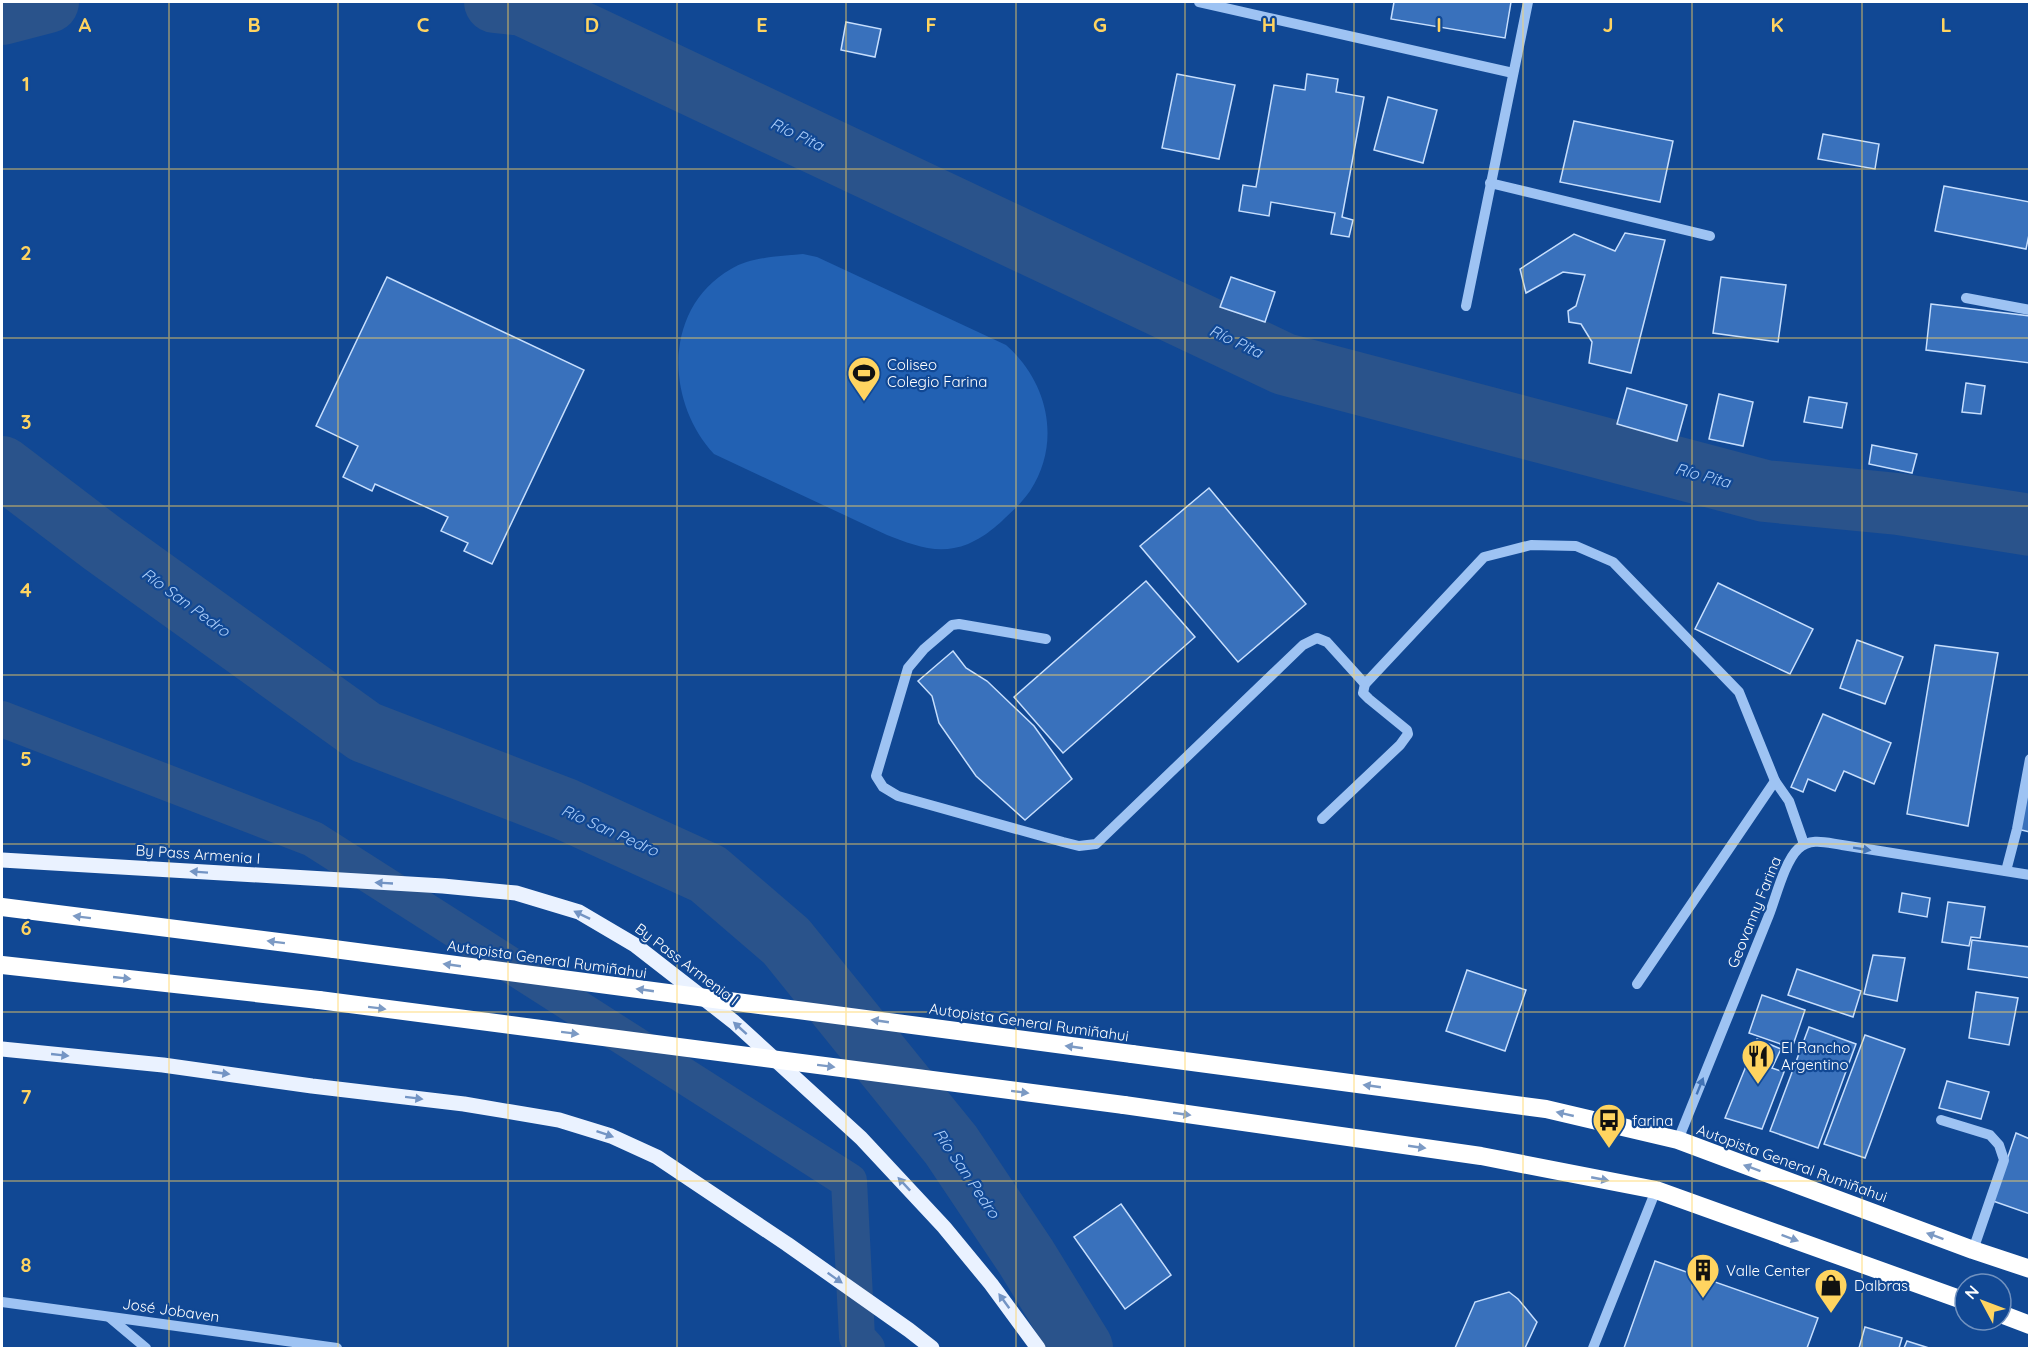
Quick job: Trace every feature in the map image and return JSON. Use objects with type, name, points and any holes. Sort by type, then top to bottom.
[{"type":"highway","name":"Autopista General Rumiñahui","points":[[2,907],[1546,1109],[1678,1140],[2030,1269]]},
{"type":"highway","points":[[2,965],[319,1000],[1124,1105],[1481,1156],[1656,1190],[1953,1296]]},
{"type":"highway","points":[[2013,1319],[2030,1325]]},
{"type":"main road","name":"By Pass Armenia I","points":[[2,860],[443,886],[516,893],[579,912],[635,945],[734,1022],[861,1138],[944,1227],[991,1284],[1038,1348]]},
{"type":"main road","points":[[2,1049],[163,1065],[464,1104],[558,1120],[611,1136],[657,1157],[787,1244],[932,1348]]},
{"type":"street","points":[[1198,2],[1513,74]]},
{"type":"street","points":[[1466,306],[1528,2]]},
{"type":"street","points":[[1490,183],[1710,236]]},
{"type":"street","points":[[1966,298],[2030,310]]},
{"type":"street","points":[[1322,819],[1400,745],[1408,734],[1407,730],[1369,699],[1364,693],[1365,684],[1484,557],[1531,544],[1576,546],[1613,562],[1739,692],[1775,781],[1789,801],[1804,844],[1810,842],[1842,845],[2030,875]]},
{"type":"street","points":[[1046,639],[958,624],[952,625],[924,649],[908,668],[876,776],[883,787],[898,796],[1063,842],[1080,846],[1096,844],[1303,645],[1317,638],[1327,642],[1365,684]]},
{"type":"street","points":[[2006,872],[2017,829],[2030,759]]},
{"type":"street","points":[[1637,984],[1775,781]]},
{"type":"street","name":"Geovanny Farina","points":[[1678,1140],[1788,864],[1804,844]]},
{"type":"street","points":[[1941,1120],[1990,1135],[1999,1145],[2004,1160],[1973,1250]]},
{"type":"street","points":[[1593,1348],[1656,1190]]},
{"type":"street","name":"José Jobaven","points":[[2,1302],[329,1348]]},
{"type":"street","points":[[109,1316],[146,1348]]},
{"type":"shaded area","name":"Coliseo Colegio Farina","points":[[803,254],[817,257],[1006,345],[1032,377],[1046,414],[1048,433],[1046,453],[1040,472],[1030,491],[1000,523],[982,537],[968,544],[946,549],[929,548],[903,541],[714,454],[698,432],[686,408],[680,382],[679,356],[683,331],[693,307],[709,286],[739,265],[766,258]]},
{"type":"building","points":[[1394,2],[1511,2],[1505,38],[1391,19]]},
{"type":"building","points":[[846,22],[881,29],[875,57],[841,50]]},
{"type":"building","points":[[1177,74],[1235,85],[1219,159],[1162,148]]},
{"type":"building","points":[[1307,74],[1338,79],[1336,92],[1364,97],[1342,217],[1353,220],[1349,237],[1331,234],[1335,213],[1271,202],[1269,216],[1239,211],[1243,185],[1256,187],[1274,85],[1305,90]]},
{"type":"building","points":[[1388,97],[1437,110],[1423,163],[1374,150]]},
{"type":"building","points":[[1574,121],[1673,141],[1660,202],[1560,182]]},
{"type":"building","points":[[1823,134],[1879,144],[1875,169],[1818,159]]},
{"type":"building","points":[[1944,186],[2030,202],[2030,230],[2026,249],[1935,231]]},
{"type":"building","points":[[1625,233],[1665,240],[1631,373],[1589,363],[1592,342],[1581,324],[1569,322],[1568,311],[1576,306],[1585,275],[1563,272],[1526,293],[1520,269],[1574,234],[1615,251]]},
{"type":"building","points":[[387,277],[584,370],[492,564],[464,551],[468,543],[441,531],[448,517],[375,484],[372,491],[343,477],[358,446],[316,426]]},
{"type":"building","points":[[1231,277],[1275,292],[1265,322],[1220,307]]},
{"type":"building","points":[[1721,277],[1786,285],[1778,342],[1713,333]]},
{"type":"building","points":[[1931,304],[2030,316],[2030,363],[1926,350]]},
{"type":"building","points":[[1966,383],[1985,386],[1981,414],[1962,412]]},
{"type":"building","points":[[1627,388],[1687,405],[1677,441],[1617,424]]},
{"type":"building","points":[[1719,394],[1753,402],[1743,446],[1709,439]]},
{"type":"building","points":[[1809,397],[1847,403],[1842,428],[1804,422]]},
{"type":"building","points":[[1872,445],[1917,454],[1912,473],[1869,464]]},
{"type":"building","points":[[1209,488],[1306,604],[1238,662],[1140,546]]},
{"type":"building","points":[[1146,581],[1195,637],[1063,753],[1014,697]]},
{"type":"building","points":[[1718,583],[1813,629],[1790,674],[1695,629]]},
{"type":"building","points":[[1857,640],[1903,657],[1885,704],[1840,688]]},
{"type":"building","points":[[1935,645],[1998,653],[1968,826],[1907,814]]},
{"type":"building","points":[[953,651],[966,668],[987,681],[1034,726],[1072,779],[1025,820],[976,776],[939,723],[932,696],[918,681]]},
{"type":"building","points":[[1823,714],[1891,743],[1874,784],[1844,771],[1835,791],[1808,779],[1803,792],[1791,787]]},
{"type":"building","points":[[2030,760],[2030,832],[2017,829]]},
{"type":"building","points":[[1902,893],[1930,898],[1927,917],[1899,912]]},
{"type":"building","points":[[1948,902],[1985,907],[1980,938],[1971,937],[1969,946],[1942,942]]},
{"type":"building","points":[[1972,940],[2030,947],[2030,978],[1968,969]]},
{"type":"building","points":[[1873,955],[1905,958],[1897,1001],[1864,994]]},
{"type":"building","points":[[1797,969],[1861,991],[1853,1017],[1788,995]]},
{"type":"building","points":[[1467,970],[1526,990],[1505,1051],[1446,1031]]},
{"type":"building","points":[[1976,992],[2018,998],[2009,1045],[1969,1038]]},
{"type":"building","points":[[1762,995],[1805,1010],[1792,1048],[1749,1033]]},
{"type":"building","points":[[1809,1027],[1856,1044],[1818,1148],[1770,1131]]},
{"type":"building","points":[[1865,1035],[1905,1049],[1865,1158],[1824,1144]]},
{"type":"building","name":"El Rancho Argentino","points":[[1757,1039],[1781,1049],[1772,1068],[1784,1072],[1762,1129],[1725,1118]]},
{"type":"building","points":[[1947,1081],[1989,1092],[1981,1119],[1939,1108]]},
{"type":"building","points":[[2016,1133],[2030,1139],[2030,1214],[1993,1201]]},
{"type":"building","points":[[1121,1204],[1171,1275],[1125,1309],[1074,1237]]},
{"type":"building","name":"Valle Center","points":[[1655,1261],[1818,1318],[1807,1348],[1624,1348]]},
{"type":"building","points":[[1509,1292],[1518,1299],[1537,1322],[1525,1348],[1455,1348],[1475,1302]]},
{"type":"building","points":[[1865,1327],[1902,1338],[1899,1348],[1859,1348]]},
{"type":"building","points":[[1907,1341],[1929,1348],[1904,1348]]},
{"type":"waterway","name":"Río Pita","points":[[2,14],[48,2]]},
{"type":"waterway","name":"Río Pita","points":[[495,2],[523,5],[1284,364],[1765,491],[1898,504],[2030,525]]},
{"type":"waterway","name":"Río San Pedro","points":[[2,467],[102,543],[365,732],[565,809],[708,874],[786,941],[951,1145],[1026,1257],[1082,1348]]},
{"type":"waterway","points":[[2,719],[313,839],[849,1181],[857,1337],[867,1348]]},
{"type":"place","name":"Coliseo Colegio Farina","points":[[864,402]]},
{"type":"place","name":"El Rancho Argentino","points":[[1758,1085]]},
{"type":"place","name":"farina","points":[[1609,1149]]},
{"type":"place","name":"Valle Center","points":[[1703,1299]]},
{"type":"place","name":"Dalbras","points":[[1831,1314]]}]
